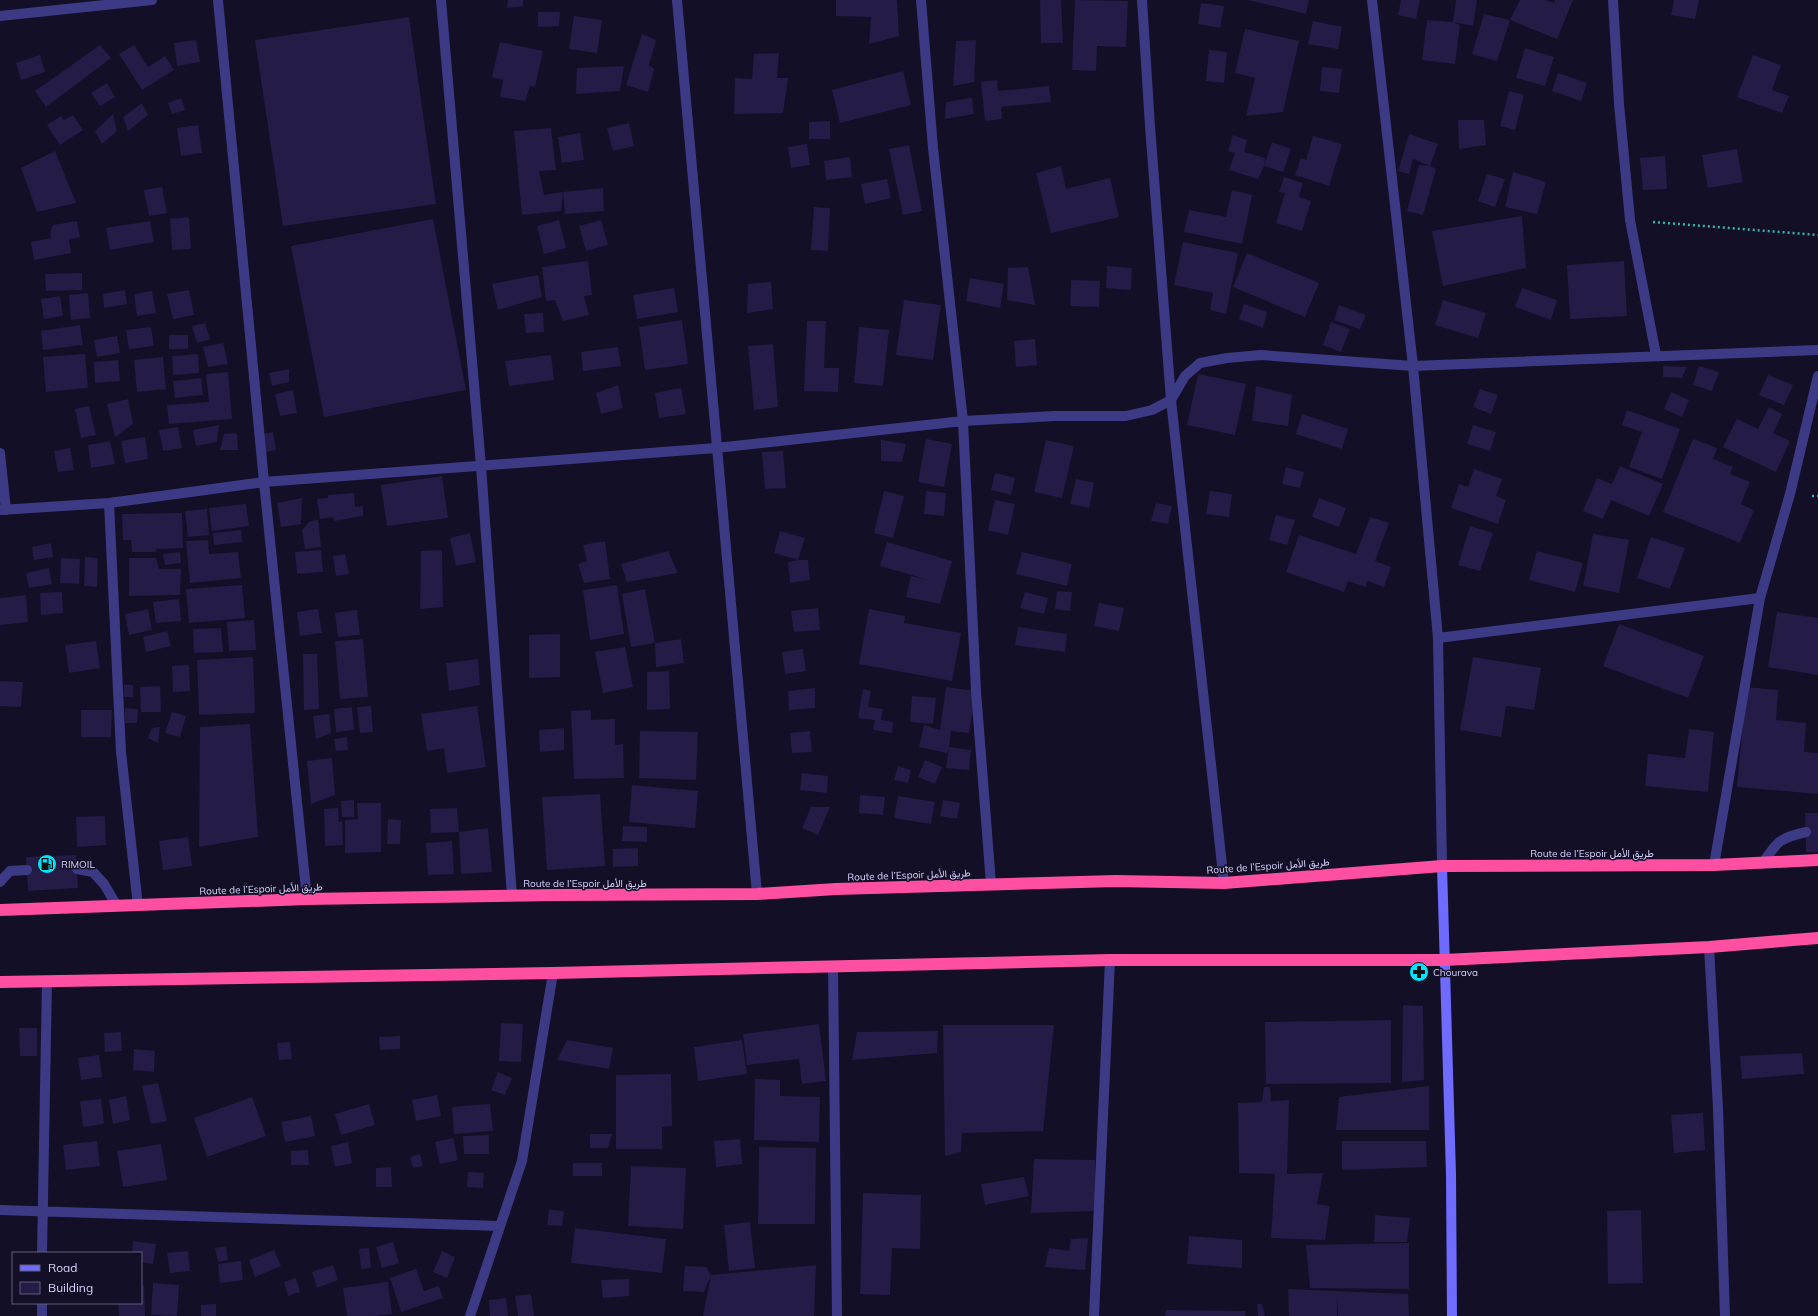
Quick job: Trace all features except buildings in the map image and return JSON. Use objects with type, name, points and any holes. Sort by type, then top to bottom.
[{"type":"highway","name":"Route de l’Espoir طريق الأمل","points":[[0,910],[307,899],[757,894],[836,889],[1116,881],[1224,883],[1442,866],[1714,865],[1762,864],[1818,860]]},
{"type":"highway","points":[[0,982],[553,973],[1110,960],[1444,960],[1709,946],[1818,938]]},
{"type":"street","points":[[0,16],[152,0]]},
{"type":"street","points":[[218,0],[264,482],[307,899]]},
{"type":"street","points":[[442,0],[481,466],[512,896]]},
{"type":"street","points":[[678,0],[716,448],[757,894]]},
{"type":"street","points":[[921,0],[934,148],[963,421],[976,691],[991,884]]},
{"type":"street","points":[[1142,0],[1171,400],[1224,883]]},
{"type":"street","points":[[1372,0],[1413,366],[1438,638],[1444,960],[1451,1175],[1452,1316]]},
{"type":"street","points":[[1613,0],[1619,104],[1630,220],[1656,355]]},
{"type":"street","points":[[0,453],[3,510],[108,503],[264,482],[716,448],[963,421],[1055,416],[1126,416],[1152,410],[1171,400],[1185,376],[1200,363],[1227,358],[1261,356],[1413,366],[1656,355],[1818,350]]},
{"type":"street","points":[[1714,865],[1760,598],[1790,494],[1818,376]]},
{"type":"street","points":[[108,503],[121,752],[138,906]]},
{"type":"street","points":[[1438,638],[1760,598]]},
{"type":"street","points":[[1762,864],[1776,843],[1787,836],[1806,832]]},
{"type":"street","points":[[77,869],[93,872],[104,884],[117,906]]},
{"type":"street","points":[[0,882],[10,871],[27,870]]},
{"type":"street","points":[[1709,946],[1718,1108],[1725,1316]]},
{"type":"street","points":[[1094,1316],[1110,960]]},
{"type":"street","points":[[833,966],[836,1316]]},
{"type":"street","points":[[470,1316],[522,1161],[553,973]]},
{"type":"street","points":[[42,1252],[47,982]]},
{"type":"street","points":[[0,1210],[500,1226]]},
{"type":"street","points":[[42,1304],[42,1316]]},
{"type":"path","points":[[1630,220],[1818,235]]},
{"type":"place","name":"RIMOIL","points":[[47,864]]},
{"type":"place","name":"Chourava","points":[[1419,972]]}]
